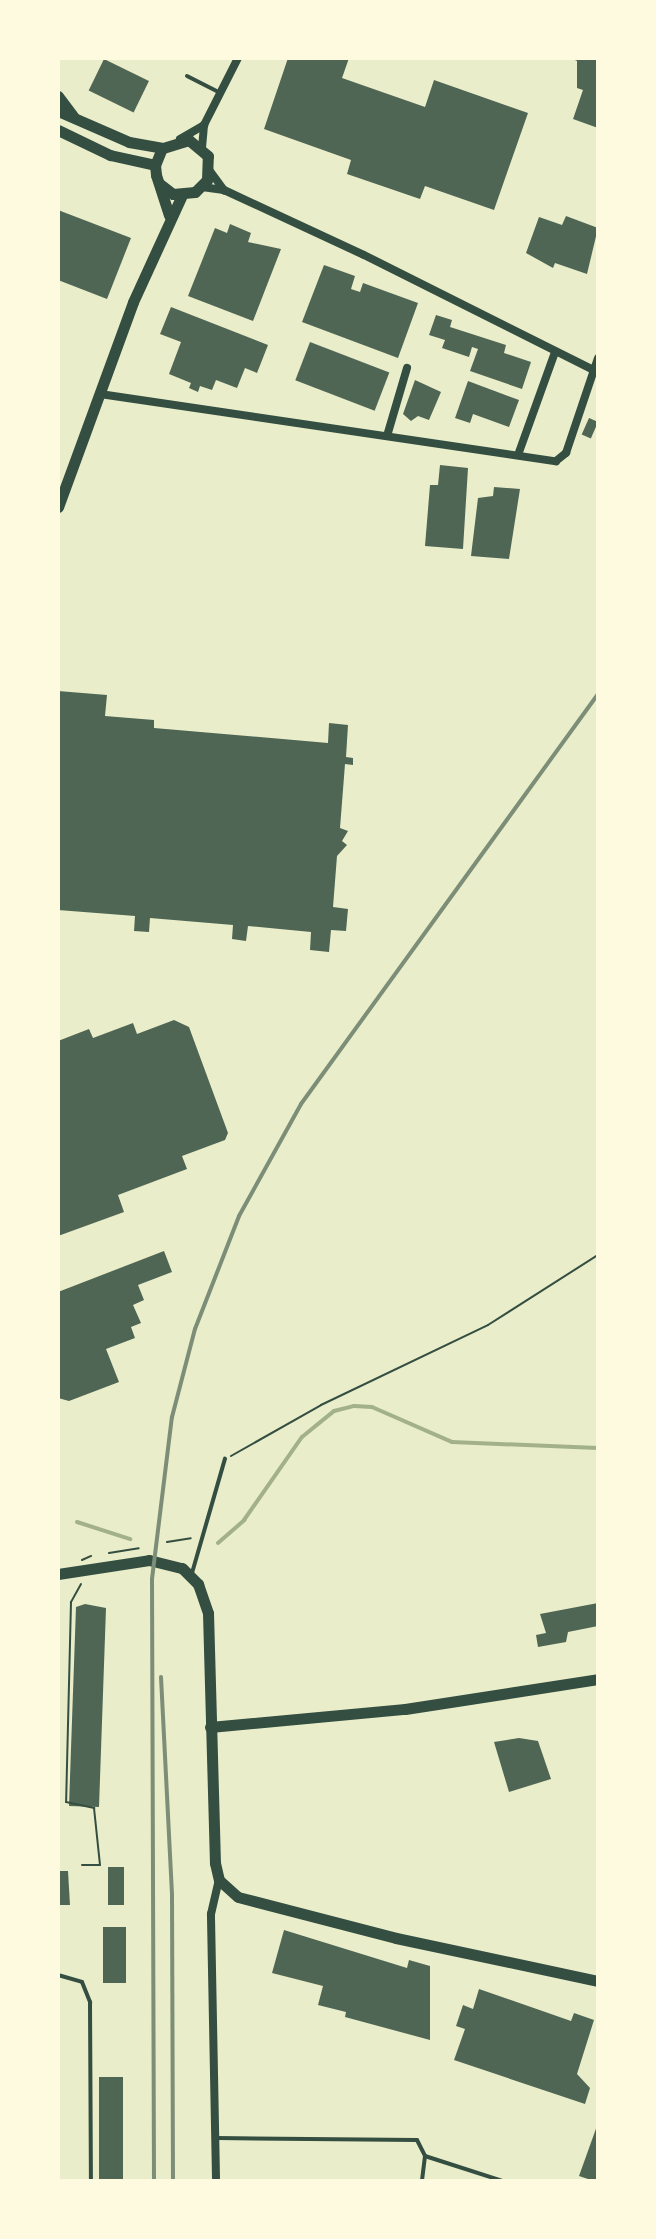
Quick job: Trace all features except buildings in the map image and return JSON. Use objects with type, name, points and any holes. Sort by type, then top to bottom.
[{"type":"main road","points":[[58,96],[76,119]]},
{"type":"main road","points":[[58,111],[129,142],[162,148],[179,140],[202,148],[210,171],[202,187],[182,195],[169,215],[58,507]]},
{"type":"main road","points":[[58,130],[110,155],[155,165]]},
{"type":"main road","points":[[162,148],[155,165],[169,215]]},
{"type":"main road","points":[[160,184],[182,195]]},
{"type":"main road","points":[[58,1574],[149,1560],[171,1563],[191,1575],[208,1613],[210,1727],[219,1880],[249,1903],[598,1981]]},
{"type":"main road","points":[[210,1727],[405,1709],[598,1679]]},
{"type":"street","points":[[202,148],[204,125],[238,58]]},
{"type":"street","points":[[179,140],[204,125]]},
{"type":"street","points":[[210,171],[224,190]]},
{"type":"street","points":[[202,187],[224,190],[594,370]]},
{"type":"street","points":[[518,455],[555,352]]},
{"type":"street","points":[[100,394],[562,459],[598,358]]},
{"type":"street","points":[[387,436],[407,368]]},
{"type":"street","points":[[216,2179],[211,1914],[219,1880]]},
{"type":"lane","points":[[187,76],[220,93]]},
{"type":"lane","points":[[191,1575],[225,1459]]},
{"type":"lane","points":[[58,1975],[82,1982],[90,2002],[91,2181]]},
{"type":"lane","points":[[215,2138],[417,2140],[425,2156],[422,2181]]},
{"type":"lane","points":[[425,2156],[503,2181]]},
{"type":"path","points":[[225,1459],[321,1405],[488,1325],[598,1255]]},
{"type":"path","points":[[167,1542],[204,1535]]},
{"type":"path","points":[[81,1556],[139,1548]]},
{"type":"path","points":[[82,1865],[100,1865],[94,1808],[66,1802],[71,1602],[86,1580]]},
{"type":"waterway","points":[[218,1543],[244,1520],[302,1437],[334,1411],[354,1406],[372,1407],[452,1442],[598,1448]]},
{"type":"waterway","points":[[77,1522],[130,1539]]},
{"type":"railway","points":[[154,2181],[152,1579],[172,1417],[195,1329],[239,1216],[301,1104],[598,694]]},
{"type":"railway","points":[[161,1677],[172,1894],[173,2181]]}]
